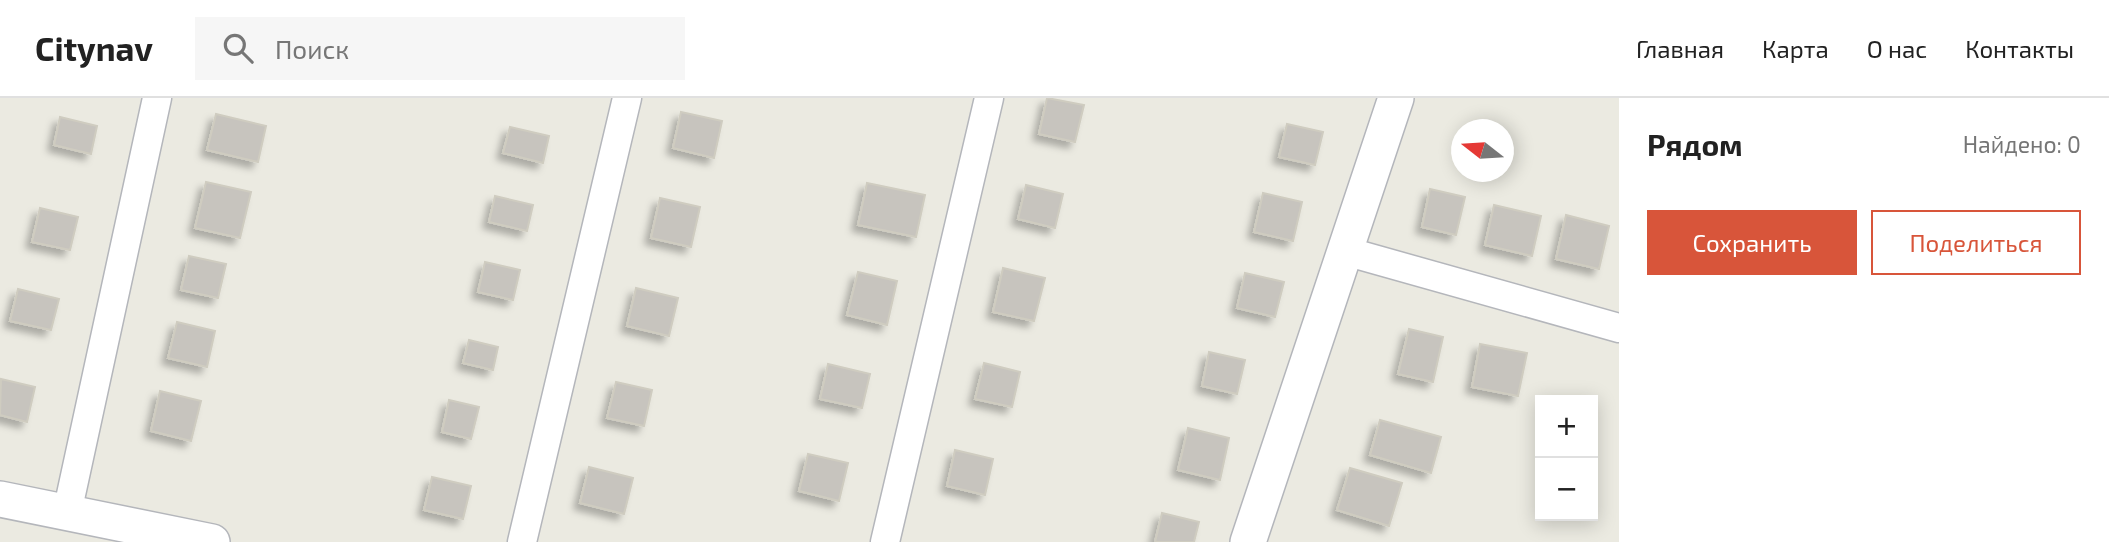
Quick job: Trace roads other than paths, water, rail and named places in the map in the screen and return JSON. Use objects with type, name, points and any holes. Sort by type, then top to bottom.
[{"type":"street","points":[[67,513],[157,98]]},
{"type":"street","points":[[522,542],[627,98]]},
{"type":"street","points":[[885,542],[989,98]]},
{"type":"street","points":[[1248,542],[1396,98]]},
{"type":"street","points":[[1345,251],[1619,328]]},
{"type":"street","points":[[0,499],[212,542]]}]
